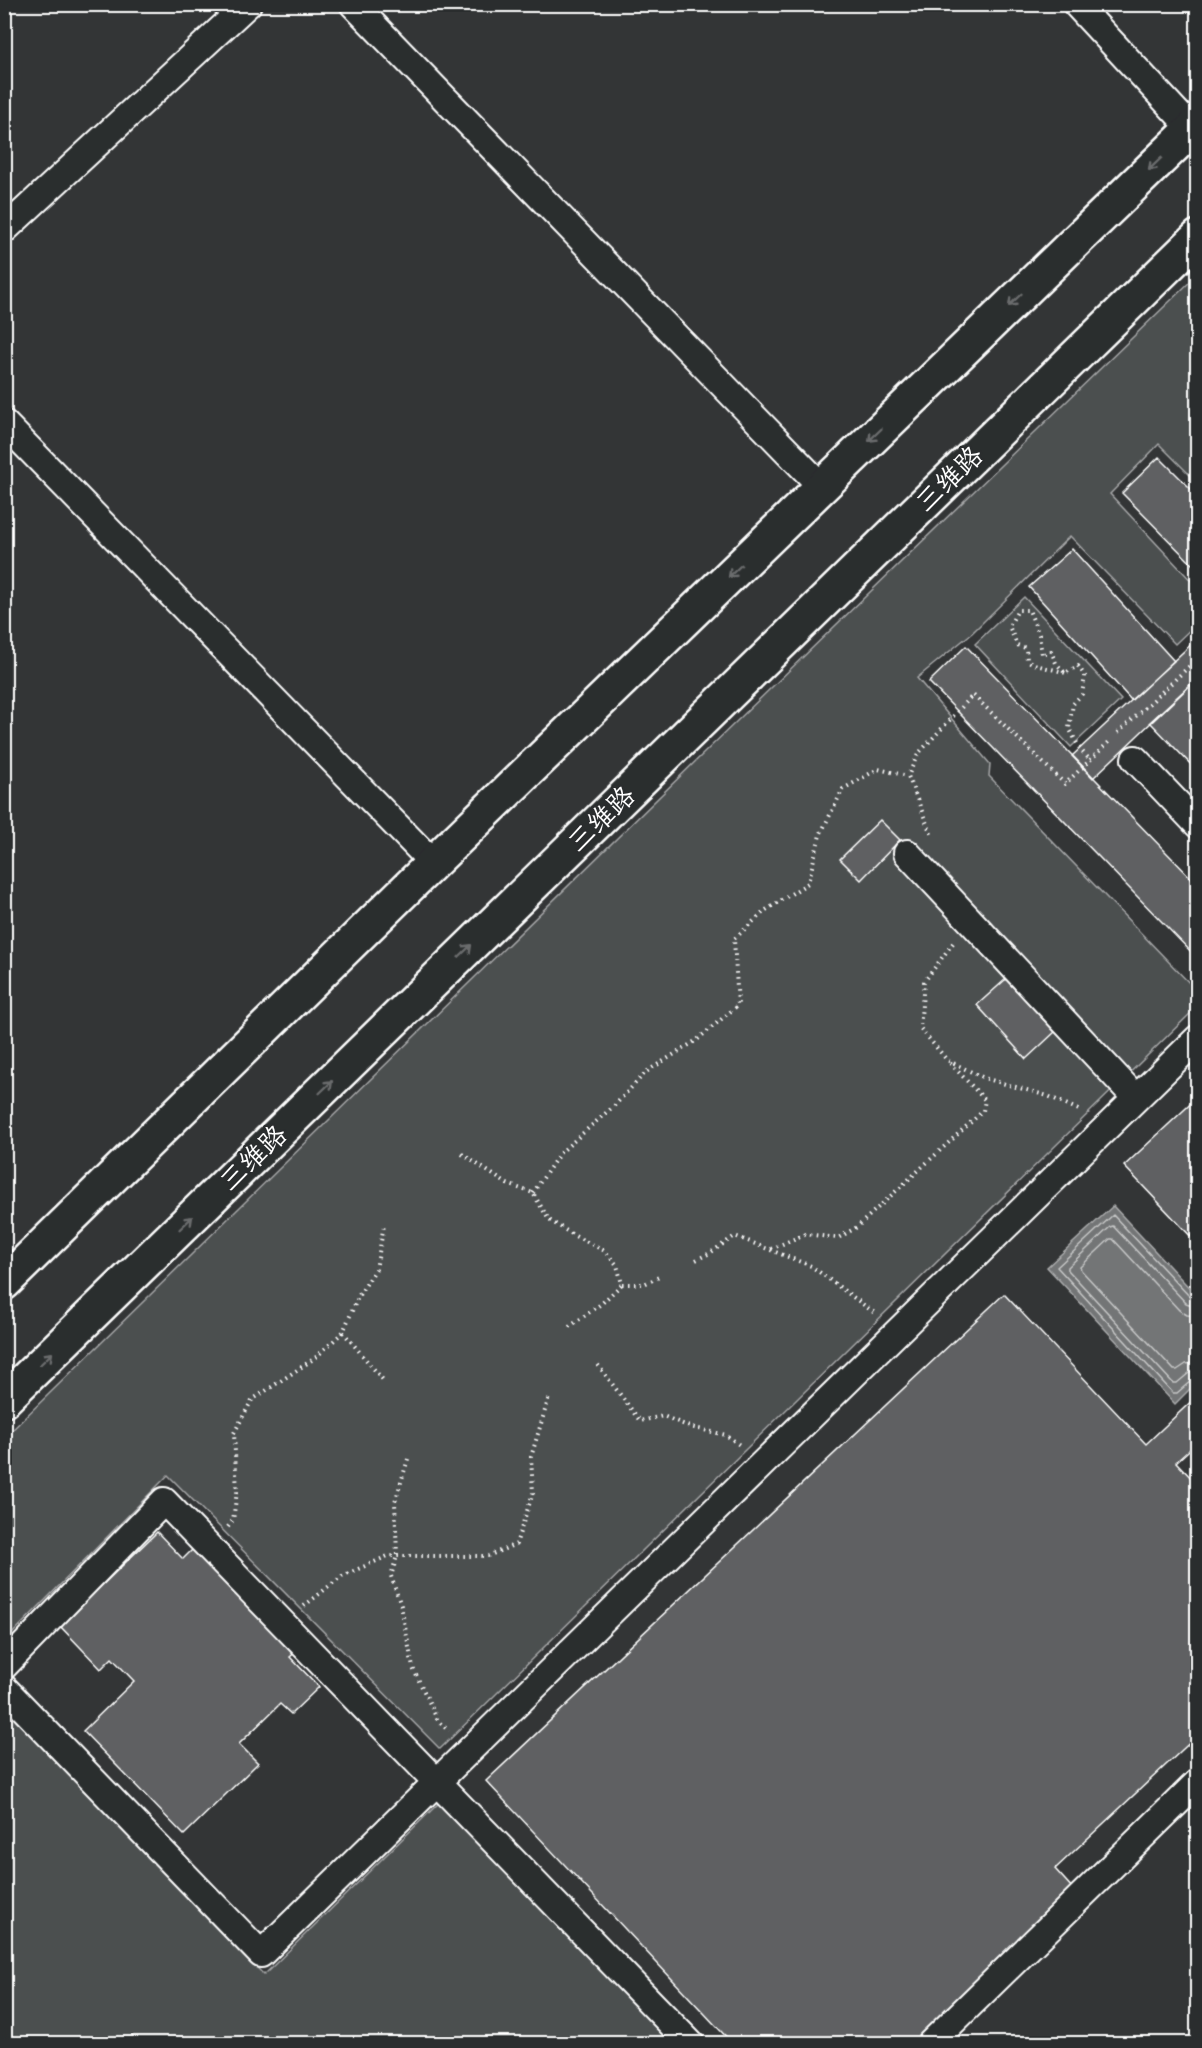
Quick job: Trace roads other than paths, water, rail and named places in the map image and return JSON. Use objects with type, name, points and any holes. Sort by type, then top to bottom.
[{"type":"main road","points":[[4,1283],[433,863],[1195,126]]},
{"type":"main road","name":"三维路","points":[[4,1400],[1197,237]]},
{"type":"street","points":[[4,231],[248,4]]},
{"type":"street","points":[[353,4],[822,487]]},
{"type":"street","points":[[1076,4],[1195,126]]},
{"type":"street","points":[[4,423],[433,863]]},
{"type":"street","points":[[1135,759],[1197,825]]},
{"type":"street","points":[[916,862],[1136,1098]]},
{"type":"street","points":[[4,1688],[261,1954],[1197,1038]]},
{"type":"street","points":[[4,1666],[164,1501],[691,2043]]},
{"type":"street","points":[[930,2043],[1197,1782]]},
{"type":"water","points":[[1113,1206],[1197,1296],[1197,1382],[1175,1404],[1047,1267]]}]
